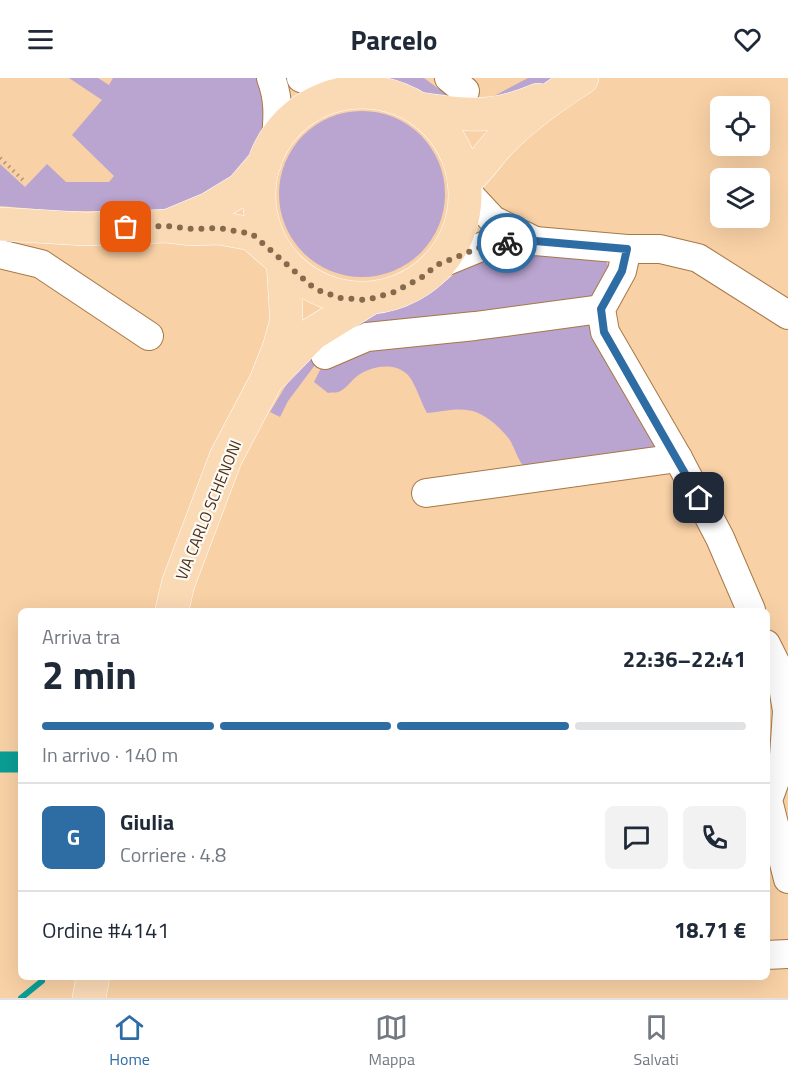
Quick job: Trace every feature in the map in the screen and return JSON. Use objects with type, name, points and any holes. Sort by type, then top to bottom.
[{"type":"main road","points":[[167,226],[209,209],[242,189],[299,114],[329,98],[363,92],[384,95],[421,109],[469,116],[499,113],[527,104],[574,83]]},
{"type":"main road","points":[[465,187],[501,141],[574,83]]},
{"type":"main road","points":[[266,381],[312,334],[367,300],[394,292],[421,278],[437,265],[454,239],[460,226],[465,187],[456,149],[441,127],[421,109]]},
{"type":"main road","points":[[266,381],[286,322],[281,260],[264,228],[259,212],[259,183],[270,151]]},
{"type":"main road","points":[[0,224],[85,228],[167,226],[192,229],[219,228],[252,234],[315,289],[340,298],[367,300]]},
{"type":"main road","name":"VIA CARLO SCHENONI","points":[[172,608],[178,584],[226,457],[266,381]]},
{"type":"main road","points":[[89,998],[92,980]]},
{"type":"street","points":[[270,78],[276,93],[279,111],[270,151]]},
{"type":"street","points":[[301,78],[342,94]]},
{"type":"street","points":[[465,187],[493,220],[535,241]]},
{"type":"street","points":[[437,265],[486,245],[535,241],[627,249],[660,249],[698,258],[787,311]]},
{"type":"street","points":[[627,249],[622,271],[601,309],[604,332],[678,458],[720,538],[750,608]]},
{"type":"street","points":[[0,254],[41,264],[149,336]]},
{"type":"street","points":[[325,356],[367,337],[475,326],[601,309]]},
{"type":"street","points":[[426,493],[678,458]]},
{"type":"street","points":[[770,652],[781,674],[787,711],[784,756],[770,794]]},
{"type":"street","points":[[770,808],[788,879]]},
{"type":"street","points":[[770,955],[788,954]]},
{"type":"path","points":[[0,158],[24,181]]},
{"type":"shaded area","points":[[69,78],[98,78],[109,85],[113,78],[264,78],[263,140],[252,162],[197,203],[153,211],[59,211],[0,206],[0,164],[25,187],[47,164],[66,182],[109,182],[114,176],[72,135],[102,100]]},
{"type":"shaded area","points":[[328,78],[424,78],[447,95],[475,100],[494,96],[528,78],[554,78],[543,86],[506,102],[429,98],[382,79],[338,80]]},
{"type":"shaded area","points":[[362,111],[378,112],[394,117],[421,135],[439,162],[444,178],[444,210],[439,226],[421,253],[394,271],[378,276],[362,277],[346,276],[330,271],[303,253],[285,226],[280,210],[279,194],[280,178],[285,162],[303,135],[330,117],[346,112]]},
{"type":"shaded area","points":[[502,250],[604,258],[609,267],[601,295],[318,361],[288,401],[280,417],[270,412],[288,382],[311,352],[374,314],[408,304],[431,293],[457,272]]},
{"type":"shaded area","points":[[587,317],[666,452],[527,471],[509,439],[495,424],[471,410],[427,413],[411,379],[396,368],[382,367],[368,370],[356,377],[343,390],[337,392],[328,393],[314,382],[321,368],[360,346]]},
{"type":"waterway","points":[[0,762],[18,762]]},
{"type":"waterway","points":[[21,998],[42,981]]},
{"type":"way so far","points":[[126,227],[219,228],[252,234],[315,289],[340,298],[367,300],[408,286],[437,265],[486,245],[507,243]]},
{"type":"route","points":[[507,243],[535,241],[627,249],[622,271],[601,309],[604,332],[699,498]]}]
